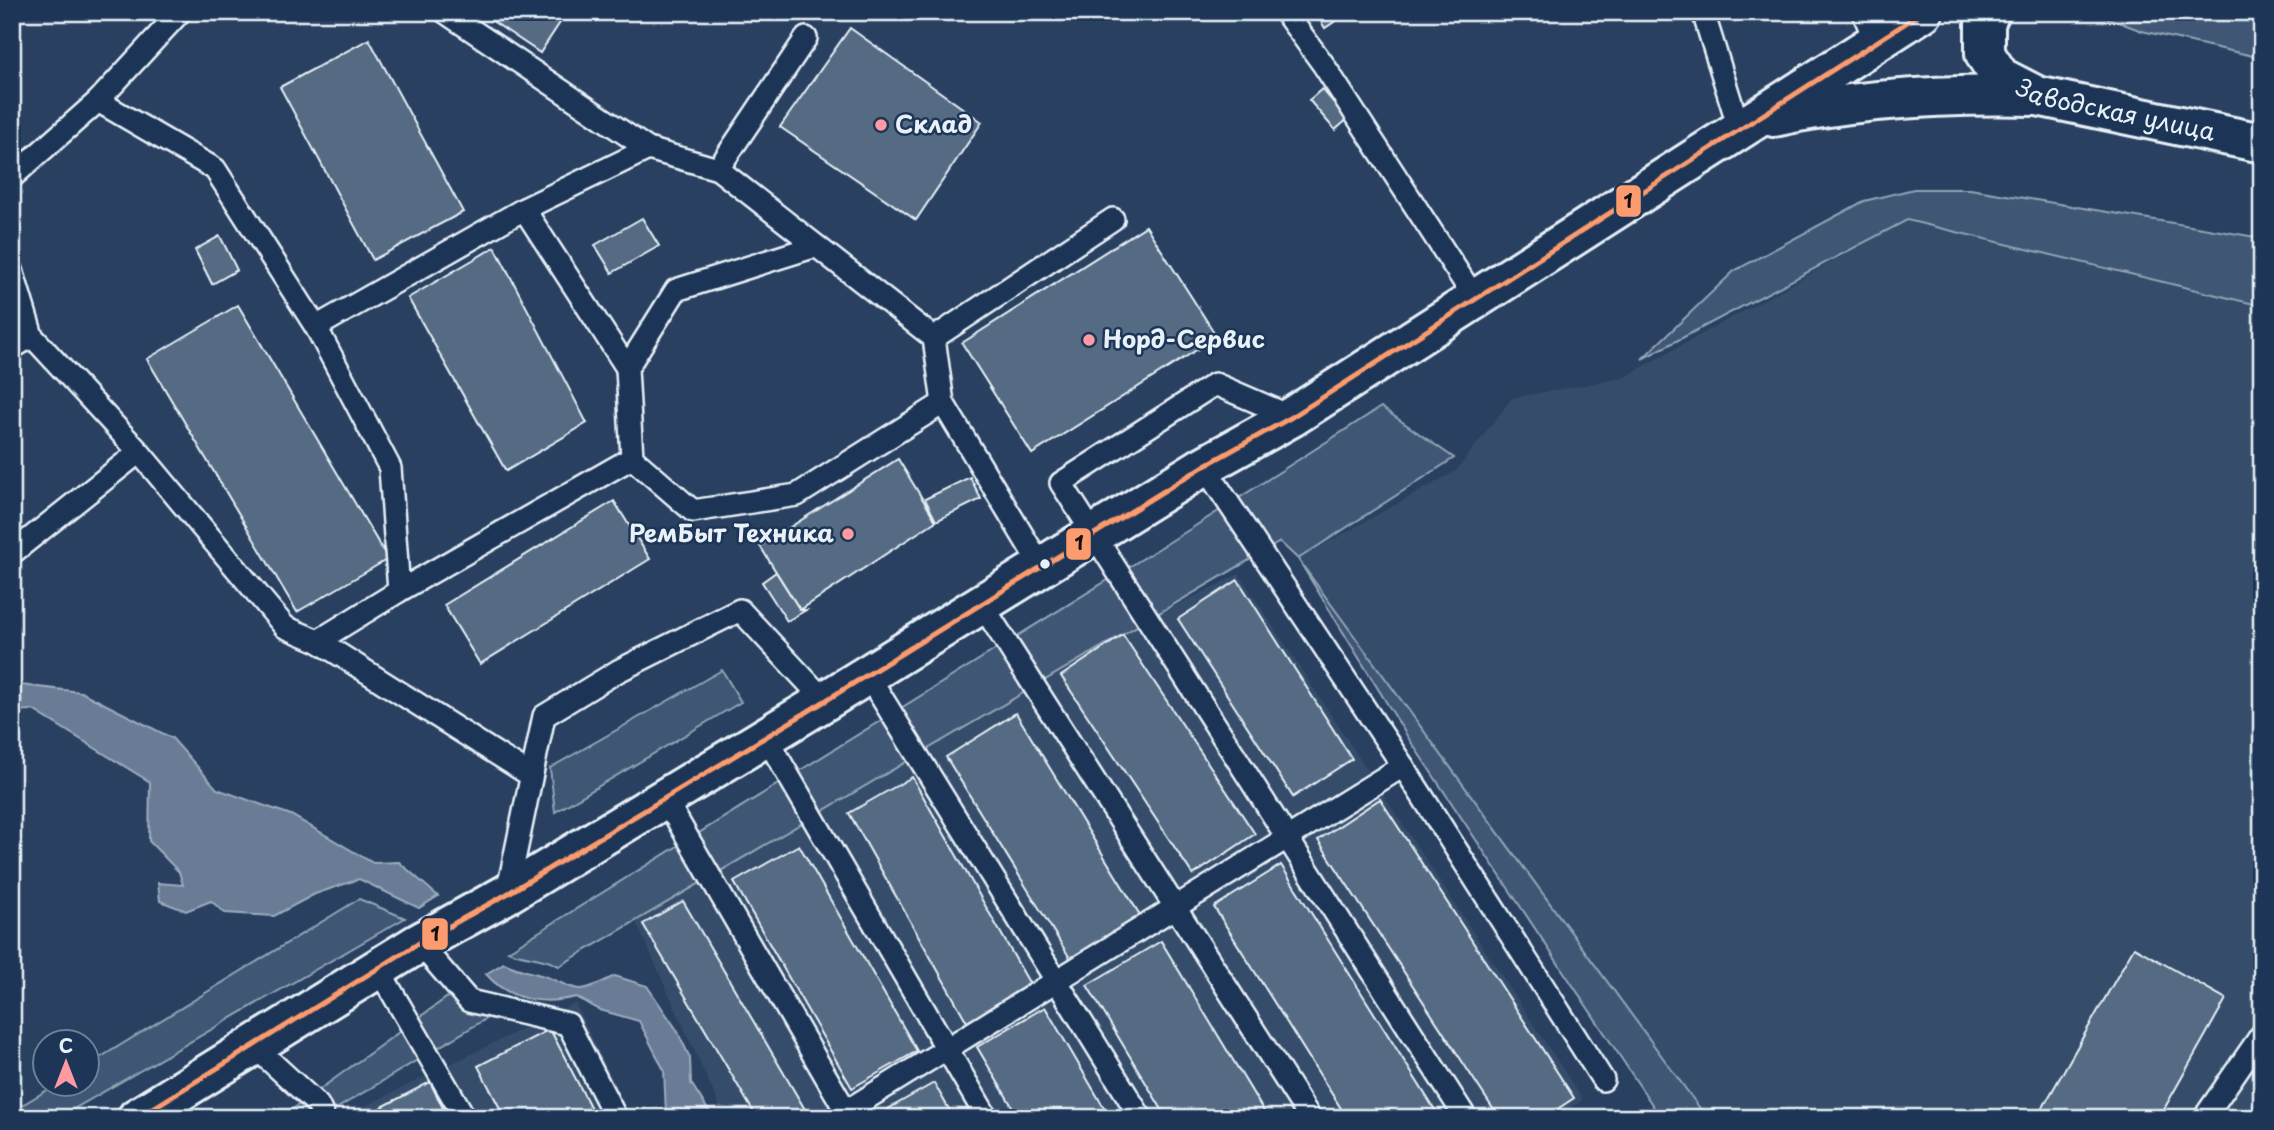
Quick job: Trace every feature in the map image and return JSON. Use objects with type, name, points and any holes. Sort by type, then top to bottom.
[{"type":"main road","points":[[136,1118],[255,1047],[419,943],[507,894],[1041,566],[1095,536],[1204,466],[1292,416],[1395,352],[1743,125],[1870,27],[1923,12]]},
{"type":"main road","name":"Заводская улица","points":[[1990,12],[1985,23],[1985,54],[2000,77],[2037,96],[2262,144]]},
{"type":"main road","points":[[1743,125],[1830,105],[1877,100],[2037,96]]},
{"type":"lane","points":[[12,177],[98,101],[180,12]]},
{"type":"lane","points":[[445,12],[648,149],[718,169],[934,338],[943,403],[1041,566]]},
{"type":"lane","points":[[1285,12],[1323,64],[1474,298]]},
{"type":"lane","points":[[1703,12],[1743,125]]},
{"type":"lane","points":[[718,169],[806,38]]},
{"type":"lane","points":[[98,101],[215,169],[316,327],[390,468],[399,591]]},
{"type":"lane","points":[[316,327],[524,209],[648,149]]},
{"type":"lane","points":[[524,209],[627,368],[632,458],[693,511],[797,495],[943,403]]},
{"type":"lane","points":[[934,338],[1113,219]]},
{"type":"lane","points":[[627,368],[676,290],[816,246]]},
{"type":"lane","points":[[12,270],[32,335],[139,452],[285,627],[318,641],[530,775]]},
{"type":"lane","points":[[12,348],[32,335]]},
{"type":"lane","points":[[1292,416],[1215,384],[1061,483],[1466,1118]]},
{"type":"lane","points":[[12,554],[139,452]]},
{"type":"lane","points":[[318,641],[399,591],[632,458]]},
{"type":"lane","points":[[1204,466],[1403,766],[1603,1080]]},
{"type":"lane","points":[[981,603],[1310,1118]]},
{"type":"lane","points":[[507,894],[544,716],[618,671],[740,610],[825,701]]},
{"type":"lane","points":[[869,673],[1140,1118]]},
{"type":"lane","points":[[766,737],[986,1118]]},
{"type":"lane","points":[[657,803],[675,816],[844,1115],[1403,766]]},
{"type":"lane","points":[[419,943],[469,1002],[568,1024],[616,1118]]},
{"type":"lane","points":[[379,970],[465,1118]]},
{"type":"lane","points":[[2204,1118],[2262,1034]]},
{"type":"lane","points":[[255,1047],[318,1105],[324,1118]]},
{"type":"shaded area","points":[[2104,12],[2262,12],[2262,58],[2142,31],[2105,17]]},
{"type":"shaded area","points":[[1914,189],[1970,189],[2262,238],[2262,306],[1907,220],[1642,359],[1734,271],[1864,201]]},
{"type":"shaded area","points":[[1907,220],[2262,306],[2262,1118],[1707,1118],[1298,559],[1456,471],[1512,398],[1623,378]]},
{"type":"shaded area","points":[[1381,407],[1454,458],[1298,559],[1280,542],[559,966],[508,951],[1192,528]]},
{"type":"shaded area","points":[[1298,559],[1707,1118],[1661,1118],[1409,739]]},
{"type":"shaded area","points":[[1239,574],[1583,1100],[1553,1118],[725,1118],[636,922],[1114,637]]},
{"type":"shaded area","points":[[722,670],[741,702],[555,812],[550,768]]},
{"type":"shaded area","points":[[12,684],[81,692],[172,738],[217,789],[291,815],[373,863],[399,862],[438,896],[419,908],[359,879],[315,894],[274,916],[225,913],[211,901],[186,911],[160,901],[158,883],[183,885],[179,872],[149,841],[150,782],[33,710],[12,711]]},
{"type":"shaded area","points":[[359,899],[405,918],[102,1093],[102,1056]]},
{"type":"shaded area","points":[[504,963],[581,989],[615,976],[647,986],[677,1030],[690,1058],[691,1083],[710,1113],[709,1118],[670,1118],[666,1114],[664,1070],[639,1021],[600,1010],[576,997],[551,1001],[516,995],[495,983],[486,974]]},
{"type":"shaded area","points":[[460,988],[502,1009],[321,1118],[280,1118]]},
{"type":"shaded area","points":[[575,1003],[631,1118],[343,1117]]},
{"type":"shaded area","points":[[34,1098],[93,1098],[58,1118],[12,1118],[12,1111]]},
{"type":"building","points":[[479,12],[567,12],[540,53]]},
{"type":"building","points":[[1315,12],[1349,12],[1325,28]]},
{"type":"building","name":"Склад","points":[[850,28],[982,122],[916,220],[780,127]]},
{"type":"building","points":[[369,39],[463,212],[373,260],[280,87]]},
{"type":"building","points":[[1322,89],[1348,119],[1335,130],[1309,100]]},
{"type":"building","points":[[642,218],[659,246],[612,273],[595,245]]},
{"type":"building","name":"Норд-Сервис","points":[[1146,226],[1217,337],[1032,454],[962,343]]},
{"type":"building","points":[[220,236],[237,270],[212,284],[195,250]]},
{"type":"building","points":[[495,247],[587,423],[506,471],[408,298]]},
{"type":"building","points":[[238,305],[388,559],[297,612],[147,359]]},
{"type":"building","name":"РемБыт Техника","points":[[898,459],[936,521],[800,610],[760,546]]},
{"type":"building","points":[[970,477],[981,499],[936,521],[925,499]]},
{"type":"building","points":[[614,501],[650,559],[480,664],[444,605]]},
{"type":"building","points":[[776,572],[800,610],[806,610],[787,621],[762,582]]},
{"type":"building","points":[[1238,580],[1352,759],[1293,797],[1178,619]]},
{"type":"building","points":[[1123,635],[1255,834],[1193,875],[1061,676]]},
{"type":"building","points":[[1016,713],[1143,920],[1073,963],[946,757]]},
{"type":"building","points":[[912,777],[1031,986],[967,1022],[849,813]]},
{"type":"building","points":[[1380,799],[1574,1098],[1544,1118],[1499,1118],[1318,840]]},
{"type":"building","points":[[799,845],[917,1051],[852,1088],[734,882]]},
{"type":"building","points":[[1281,865],[1440,1118],[1347,1118],[1214,907]]},
{"type":"building","points":[[683,901],[810,1118],[757,1118],[643,924]]},
{"type":"building","points":[[1161,941],[1268,1118],[1167,1118],[1087,985]]},
{"type":"building","points":[[2134,947],[2226,999],[2159,1118],[2037,1118]]},
{"type":"building","points":[[1045,1007],[1110,1118],[1019,1118],[977,1047]]},
{"type":"building","points":[[550,1029],[596,1118],[505,1118],[478,1066]]},
{"type":"building","points":[[430,1082],[448,1118],[361,1118]]},
{"type":"building","points":[[934,1083],[954,1118],[872,1118]]},
{"type":"transit line","name":"1","points":[[137,1118],[419,943],[507,894],[825,701],[1204,466],[1292,417],[1923,12]]},
{"type":"place","name":"Склад","points":[[881,125]]},
{"type":"place","name":"Норд-Сервис","points":[[1089,340]]},
{"type":"place","name":"РемБыт Техника","points":[[848,534]]}]
